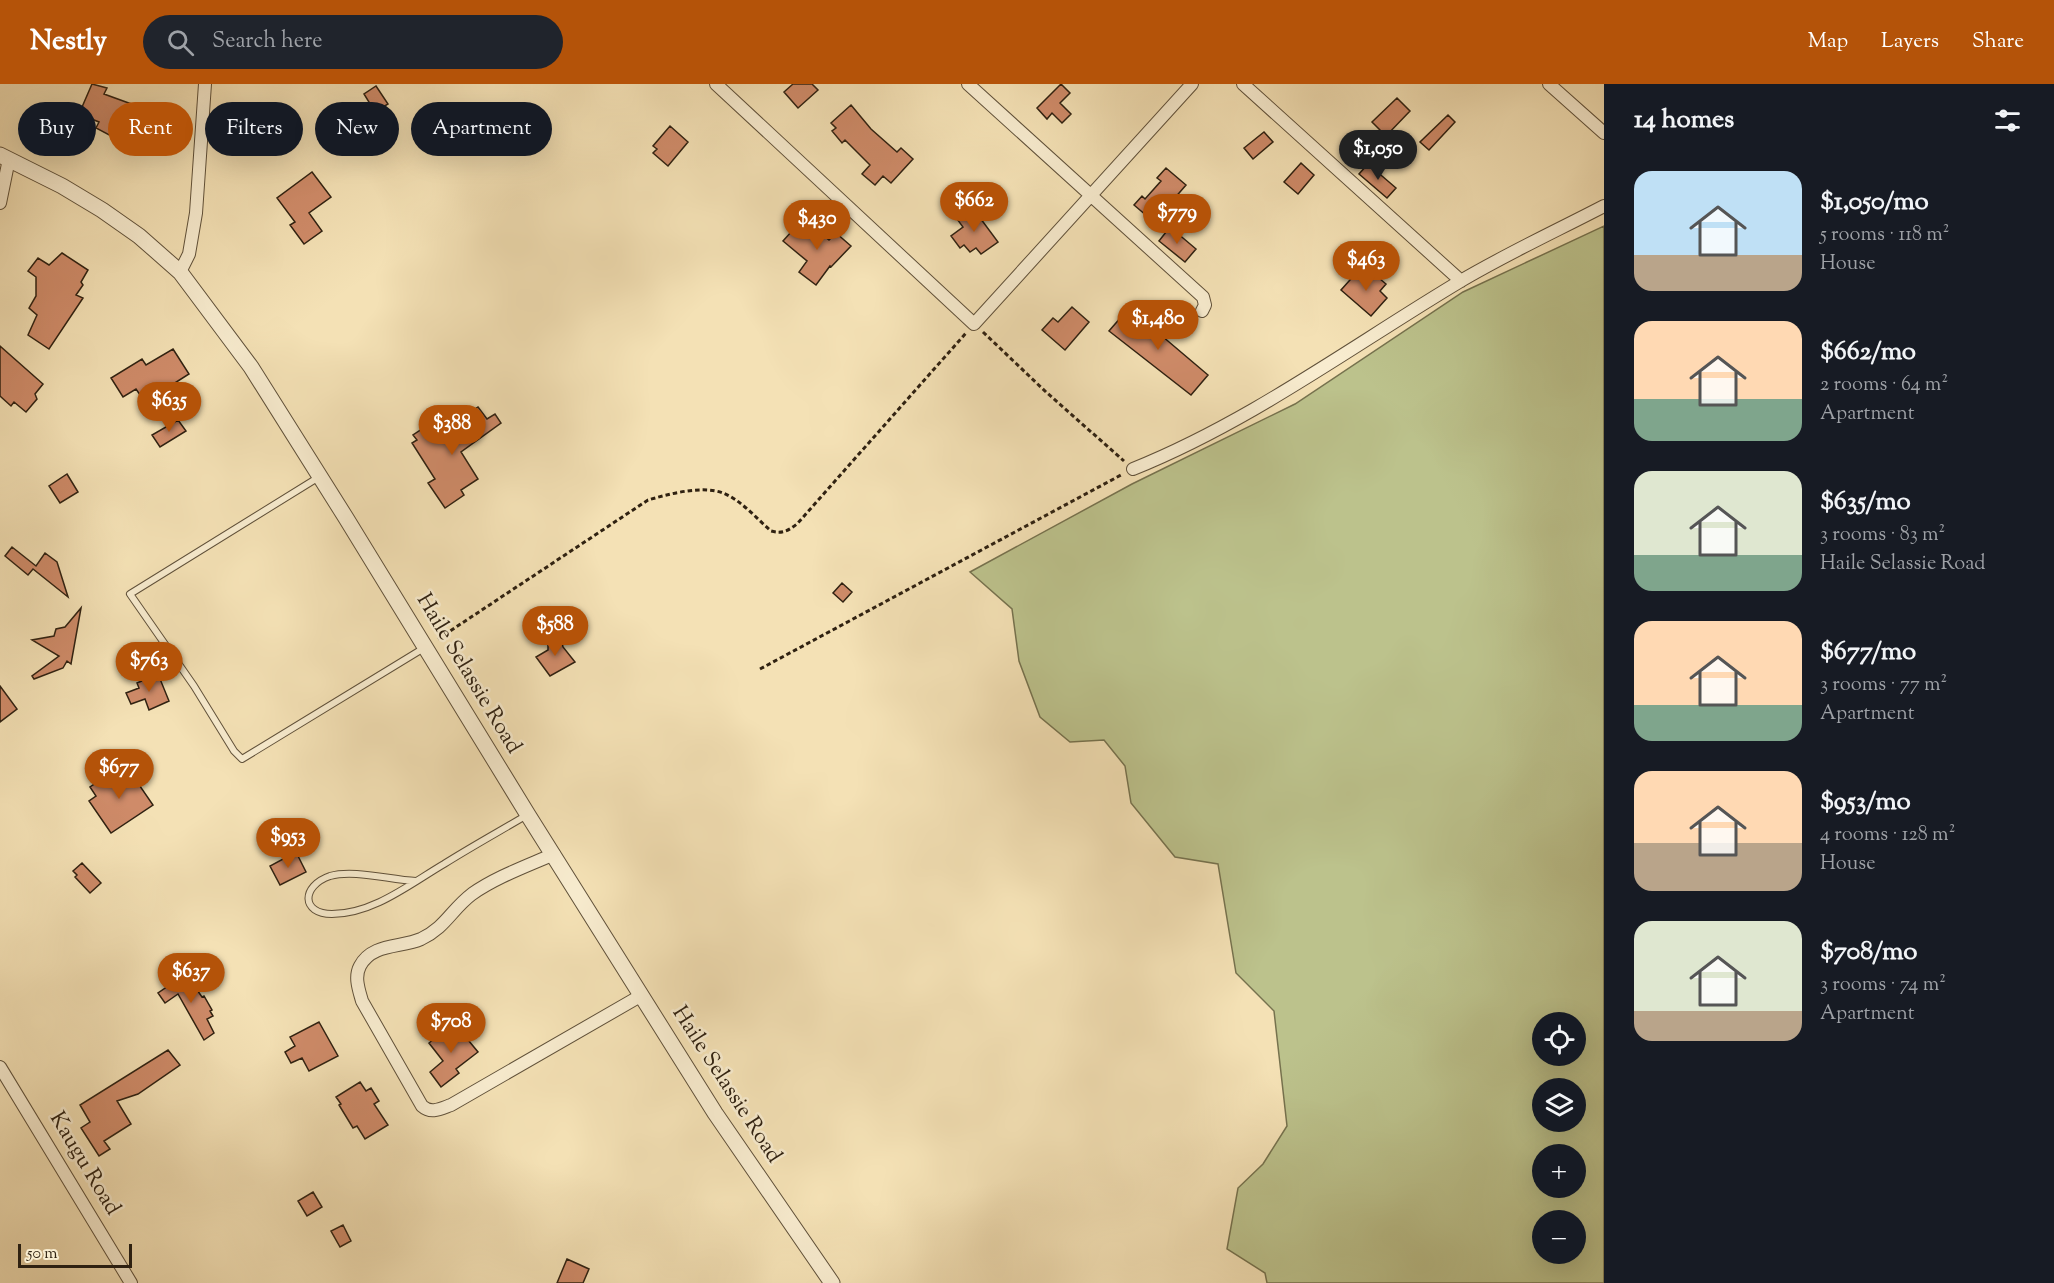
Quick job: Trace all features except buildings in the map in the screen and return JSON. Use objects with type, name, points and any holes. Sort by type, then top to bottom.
[{"type":"street","points":[[180,272],[189,254],[196,213],[205,84]]},
{"type":"street","points":[[716,84],[974,324],[1192,84]]},
{"type":"street","points":[[968,84],[1203,297],[1205,305],[1202,311]]},
{"type":"street","points":[[1243,84],[1461,281]]},
{"type":"street","points":[[1548,84],[1604,133]]},
{"type":"street","points":[[0,203],[4,157]]},
{"type":"street","name":"Haile Selassie Road","points":[[4,157],[62,186],[139,236],[180,272],[251,367],[528,815],[716,1113],[832,1283]]},
{"type":"street","points":[[1133,469],[1173,453],[1304,381],[1461,281],[1604,206]]},
{"type":"street","points":[[554,854],[493,882],[473,894],[458,906],[436,931],[417,941],[385,947],[369,954],[359,966],[356,982],[362,1001],[422,1106],[434,1111],[451,1105],[642,995]]},
{"type":"street","name":"Kaugu Road","points":[[0,1067],[130,1283]]},
{"type":"lane","points":[[319,476],[130,594],[194,686],[234,751],[242,759],[426,647]]},
{"type":"lane","points":[[416,881],[345,873],[328,877],[314,885],[308,893],[308,900],[312,907],[330,915],[352,912],[399,892],[528,815]]},
{"type":"path","points":[[426,647],[648,500],[674,493],[699,490],[721,492],[734,498],[771,531],[778,533],[788,531],[805,515],[974,324],[1133,469],[760,669]]},
{"type":"green space","points":[[1604,226],[1604,1283],[1267,1283],[1265,1273],[1227,1249],[1238,1188],[1263,1164],[1287,1126],[1274,1011],[1236,973],[1218,864],[1175,857],[1131,803],[1125,766],[1104,740],[1070,742],[1040,717],[1019,661],[1012,609],[970,572],[1132,484],[1295,404],[1463,292]]}]
